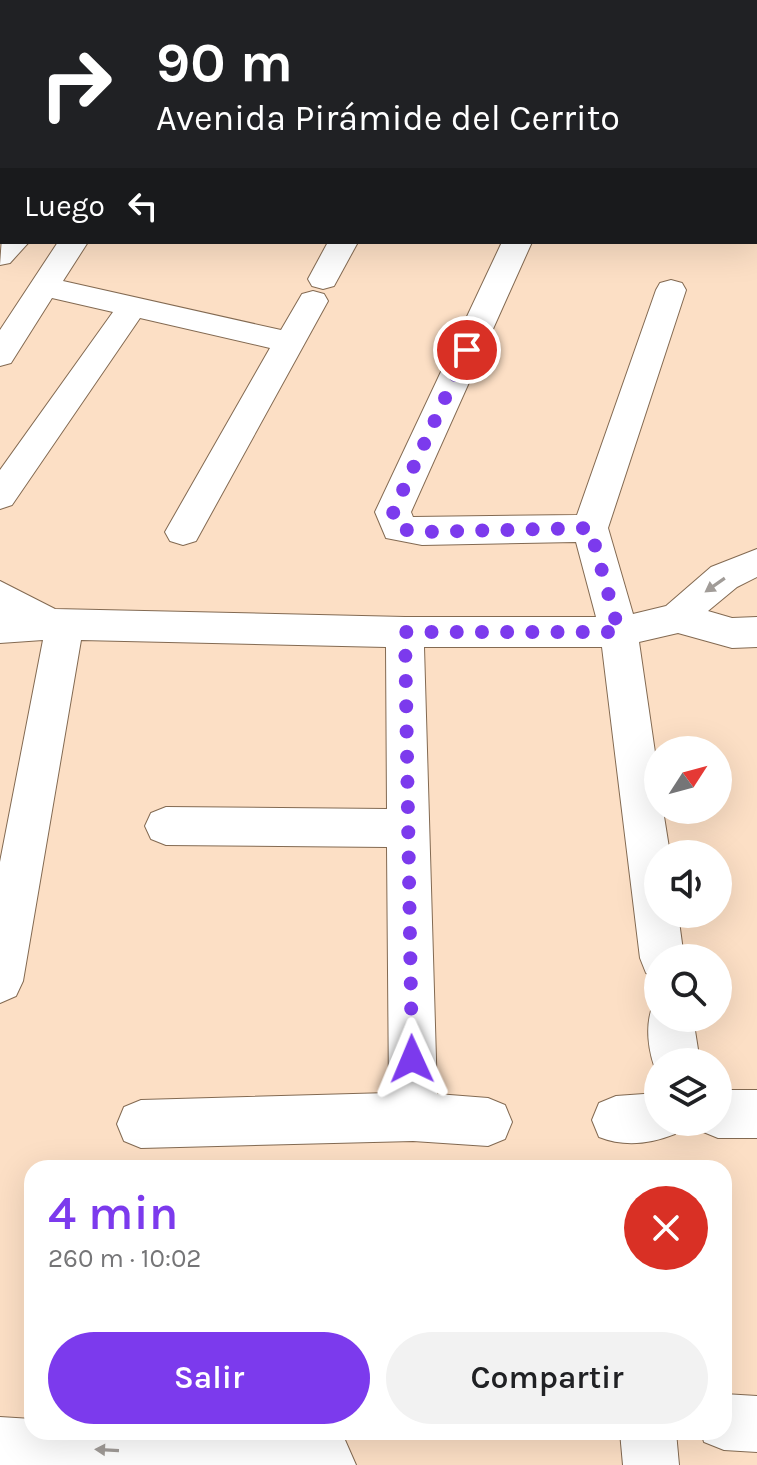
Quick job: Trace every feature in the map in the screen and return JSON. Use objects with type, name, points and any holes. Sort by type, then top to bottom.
[{"type":"street","points":[[0,355],[72,244]]},
{"type":"street","points":[[183,532],[342,244]]},
{"type":"street","points":[[516,244],[393,512],[399,529],[422,532],[590,528]]},
{"type":"street","points":[[46,287],[288,342]]},
{"type":"street","points":[[660,944],[619,632],[590,528],[671,290]]},
{"type":"street","points":[[0,496],[132,307]]},
{"type":"street","points":[[678,618],[700,595],[744,565],[757,563]]},
{"type":"street","points":[[0,596],[56,625]]},
{"type":"street","points":[[0,628],[56,625],[405,632],[619,632],[678,618],[732,633],[757,632]]},
{"type":"street","points":[[0,981],[56,625]]},
{"type":"street","points":[[405,632],[413,1117]]},
{"type":"street","points":[[166,826],[408,828]]},
{"type":"street","points":[[732,1114],[757,1114]]},
{"type":"street","points":[[141,1124],[413,1117],[488,1122]]},
{"type":"street","points":[[732,1422],[757,1424]]},
{"type":"street","points":[[649,1440],[651,1465]]},
{"type":"street","points":[[0,1445],[325,1460],[328,1465]]},
{"type":"route","points":[[412,1059],[405,632],[619,632],[590,528],[422,532],[399,529],[393,512],[467,350]]}]
